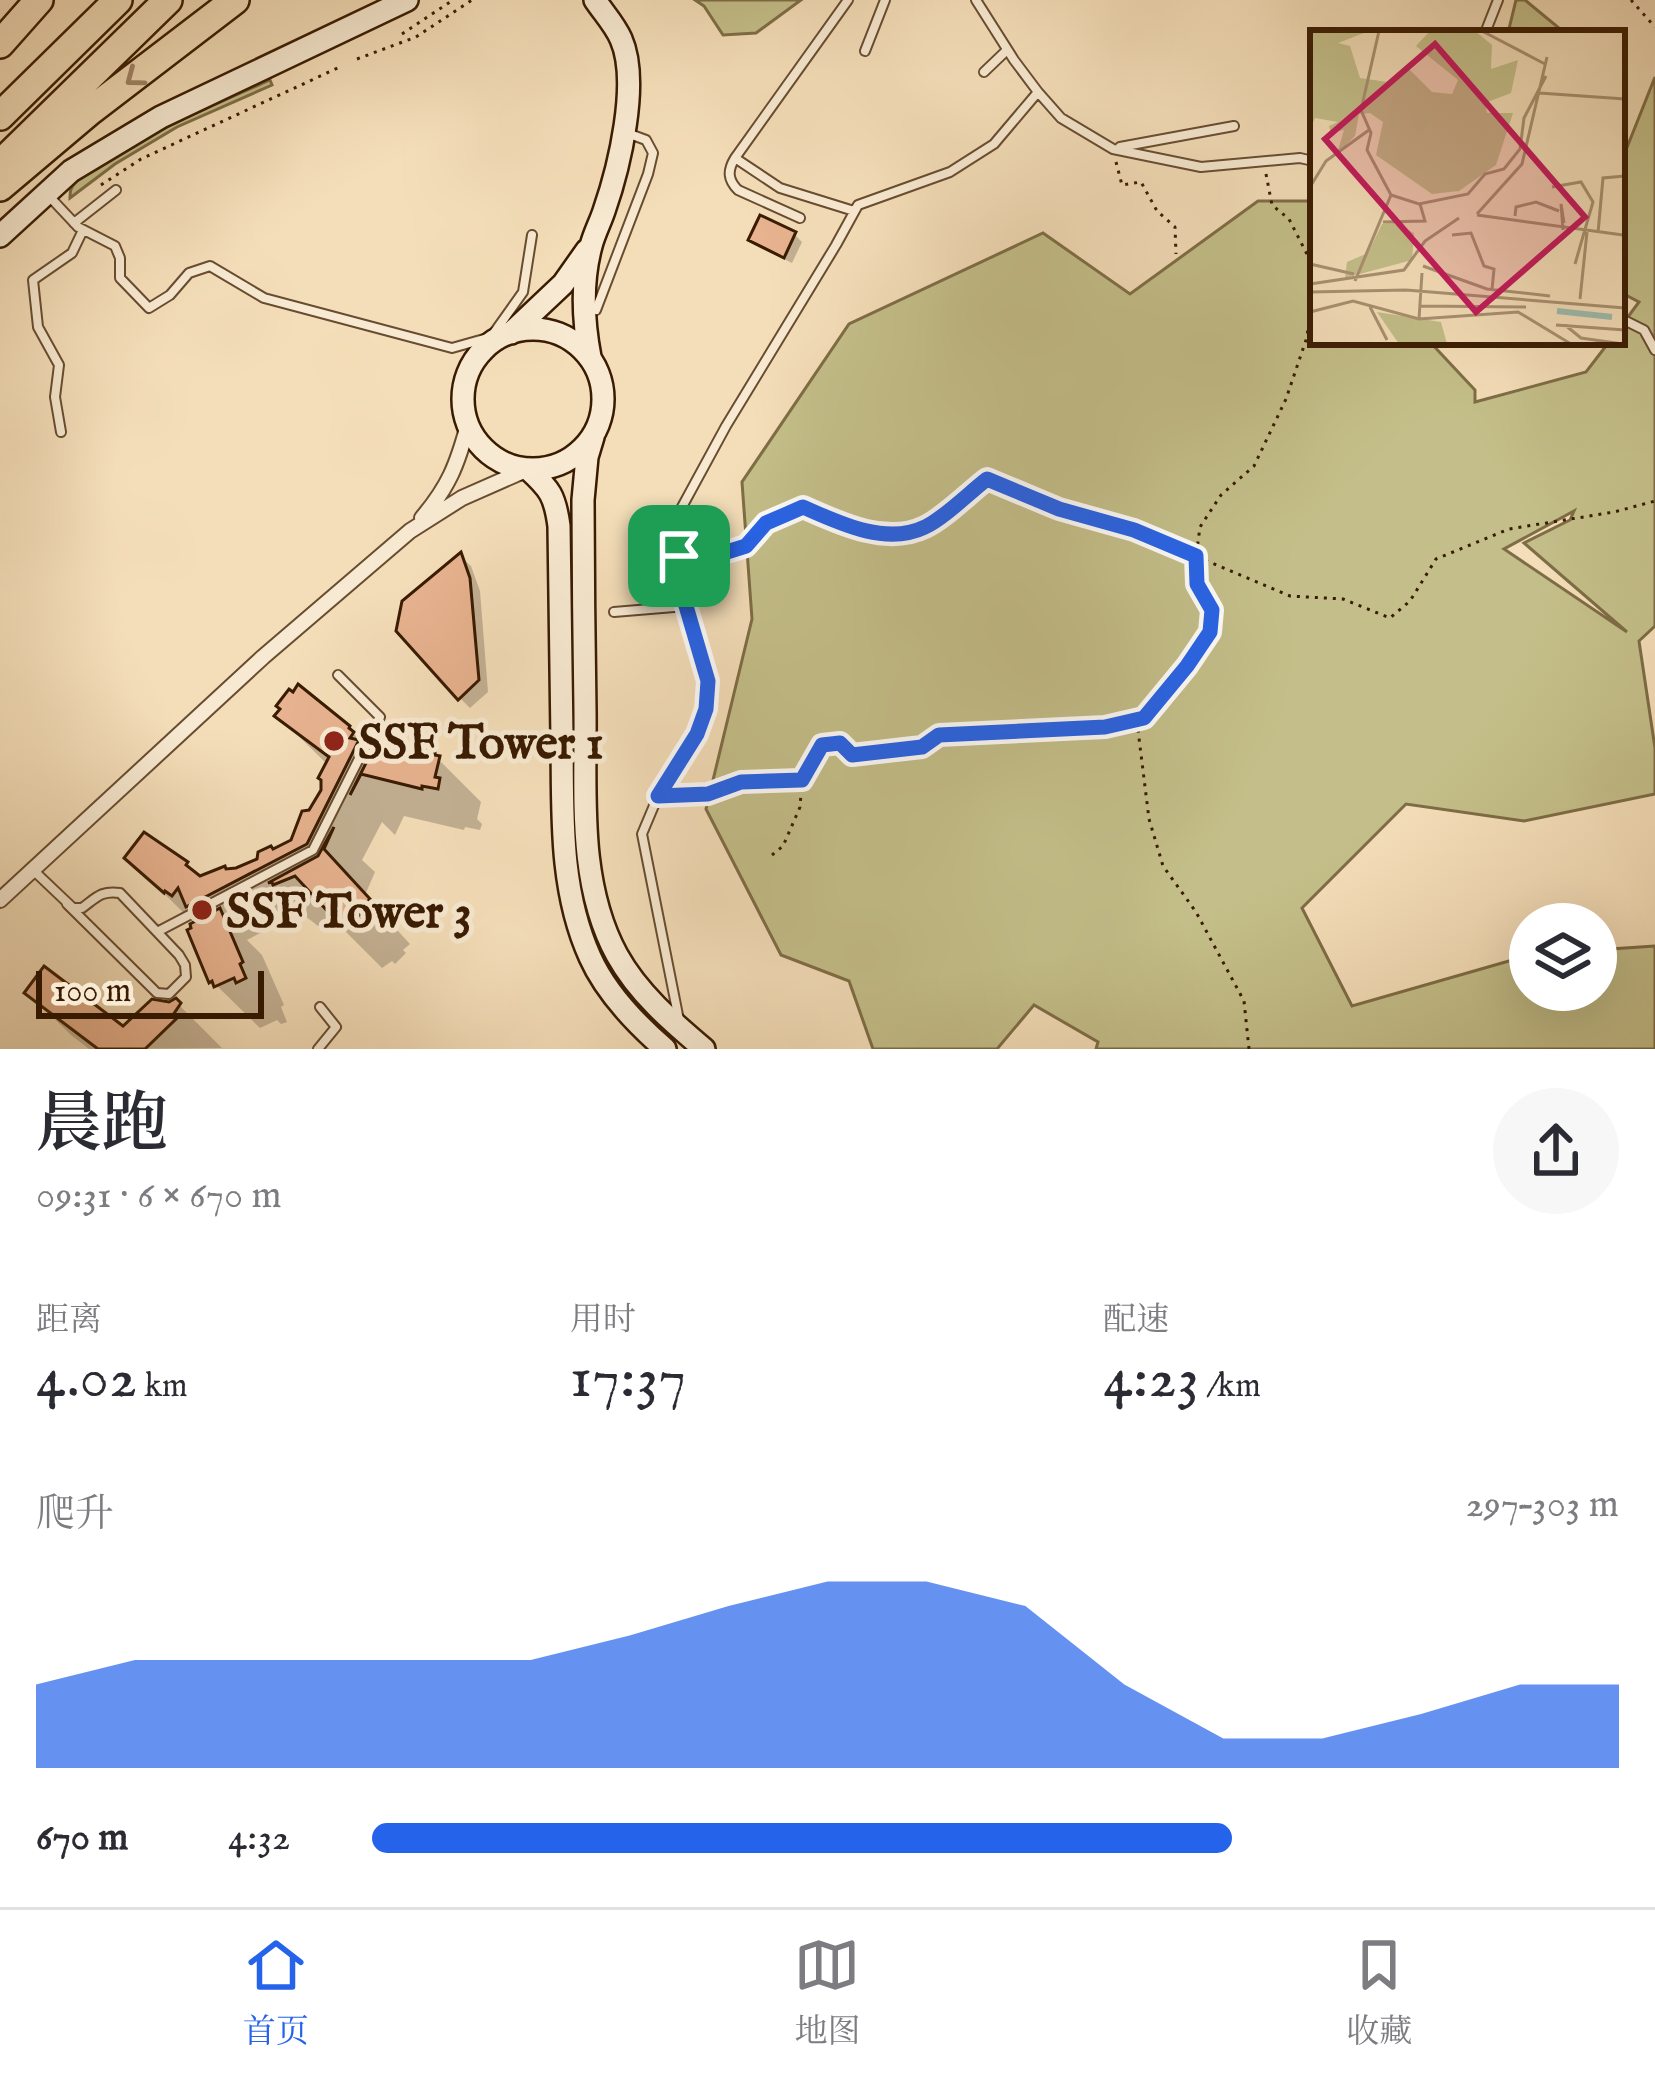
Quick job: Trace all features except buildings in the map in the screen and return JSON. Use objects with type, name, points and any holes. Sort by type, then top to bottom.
[{"type":"highway","points":[[0,44],[39,0]]},
{"type":"highway","points":[[0,116],[118,0]]},
{"type":"highway","points":[[0,164],[168,0]]},
{"type":"highway","points":[[0,187],[235,0]]},
{"type":"main road","points":[[0,236],[71,171],[107,148],[197,98],[407,0]]},
{"type":"main road","points":[[595,0],[621,39],[627,66],[614,179],[591,245],[583,308],[590,356],[603,388],[583,500],[586,815],[592,875],[604,926],[632,978],[651,1001],[708,1049]]},
{"type":"main road","points":[[591,245],[563,284],[472,365],[463,401],[477,442],[508,465],[548,468],[581,451],[593,437]]},
{"type":"main road","points":[[510,333],[547,330],[578,344],[590,356]]},
{"type":"main road","points":[[528,470],[548,488],[559,526],[563,827],[571,899],[603,982],[665,1049]]},
{"type":"street","points":[[410,531],[453,476],[468,425]]},
{"type":"street","points":[[0,900],[262,657],[410,531],[462,498],[528,470]]},
{"type":"lane","points":[[800,218],[738,190],[728,174],[848,0]]},
{"type":"lane","points":[[865,51],[885,0]]},
{"type":"lane","points":[[976,0],[1007,50],[1061,118],[1113,149],[1201,167],[1310,160]]},
{"type":"lane","points":[[1486,30],[1498,0]]},
{"type":"lane","points":[[984,72],[1007,50]]},
{"type":"lane","points":[[708,1049],[678,1018],[642,835],[706,709],[708,681],[686,606],[676,518],[858,205],[950,172],[994,144],[1038,92]]},
{"type":"lane","points":[[1113,149],[1234,126]]},
{"type":"lane","points":[[596,310],[653,153],[646,140],[622,132]]},
{"type":"lane","points":[[735,158],[780,188],[854,211]]},
{"type":"lane","points":[[74,223],[116,190]]},
{"type":"lane","points":[[46,194],[83,230],[115,246],[120,278],[149,308],[170,296],[188,273],[210,266],[264,298],[452,348],[491,338],[523,292],[532,235]]},
{"type":"lane","points":[[783,226],[789,214]]},
{"type":"lane","points":[[61,432],[55,397],[59,364],[38,326],[33,280],[72,253],[83,230]]},
{"type":"lane","points":[[1625,320],[1644,330],[1655,350]]},
{"type":"lane","points":[[614,613],[686,606]]},
{"type":"lane","points":[[158,932],[313,850],[380,717],[338,675]]},
{"type":"lane","points":[[32,869],[147,987],[169,994],[185,977],[179,955],[120,893],[99,893],[82,908],[67,904]]},
{"type":"lane","points":[[318,1049],[336,1027],[320,1007]]},
{"type":"path","points":[[402,34],[453,0]]},
{"type":"path","points":[[356,59],[416,37],[472,0]]},
{"type":"path","points":[[1631,0],[1655,27]]},
{"type":"path","points":[[100,186],[141,159],[342,66]]},
{"type":"path","points":[[1113,149],[1123,185],[1141,182],[1157,211],[1175,227],[1176,254]]},
{"type":"path","points":[[1264,162],[1272,205],[1289,219],[1310,260]]},
{"type":"path","points":[[1249,1049],[1244,1001],[1196,912],[1163,866],[1149,819],[1138,730],[1210,632],[1212,610],[1197,584],[1200,527],[1221,495],[1254,466],[1286,399],[1310,319]]},
{"type":"path","points":[[679,556],[711,557],[746,546],[766,523],[803,507],[841,524],[886,535],[924,528],[987,479],[1059,509],[1134,530],[1290,596],[1343,598],[1390,618],[1409,602],[1436,559],[1453,551],[1509,529],[1655,502]]},
{"type":"path","points":[[772,855],[783,846],[800,807],[802,780],[822,745],[840,743],[852,755],[922,747],[939,735],[1105,727],[1144,718]]},
{"type":"path","points":[[658,796],[708,794],[741,782],[802,780]]},
{"type":"shaded area","points":[[695,0],[801,0],[756,33],[723,35]]},
{"type":"shaded area","points":[[1516,0],[1525,0],[1561,30],[1509,30]]},
{"type":"shaded area","points":[[1655,77],[1655,626],[1639,641],[1655,748],[1655,794],[1524,821],[1406,804],[1302,908],[1352,1006],[1509,961],[1509,1011],[1617,1011],[1617,949],[1655,946],[1655,1049],[1096,1049],[1098,1042],[1034,1005],[997,1049],[873,1049],[849,981],[781,955],[706,809],[752,619],[742,482],[849,324],[1043,233],[1130,294],[1258,201],[1310,201],[1310,345],[1433,345],[1475,390],[1475,402],[1586,372],[1607,345],[1625,345],[1625,321],[1639,302],[1625,295],[1625,152]],"holes":[[[1574,511],[1570,520],[1524,543],[1627,632],[1504,549]]]},
{"type":"shaded area","points":[[270,80],[272,85],[177,127],[70,198],[82,176],[103,162],[162,129]]},
{"type":"place","name":"SSF Tower 1","points":[[334,741]]},
{"type":"place","name":"SSF Tower 3","points":[[202,910]]},
{"type":"route","points":[[987,479],[1196,556],[1197,584],[1212,610],[1210,632],[1144,718],[1105,727],[939,735],[922,747],[852,755],[840,743],[822,745],[802,780],[741,782],[708,794],[658,796],[697,734],[706,709],[708,681],[686,606],[679,556],[711,557],[746,546],[766,523],[803,507],[841,524],[886,535],[924,528],[987,479]]}]
